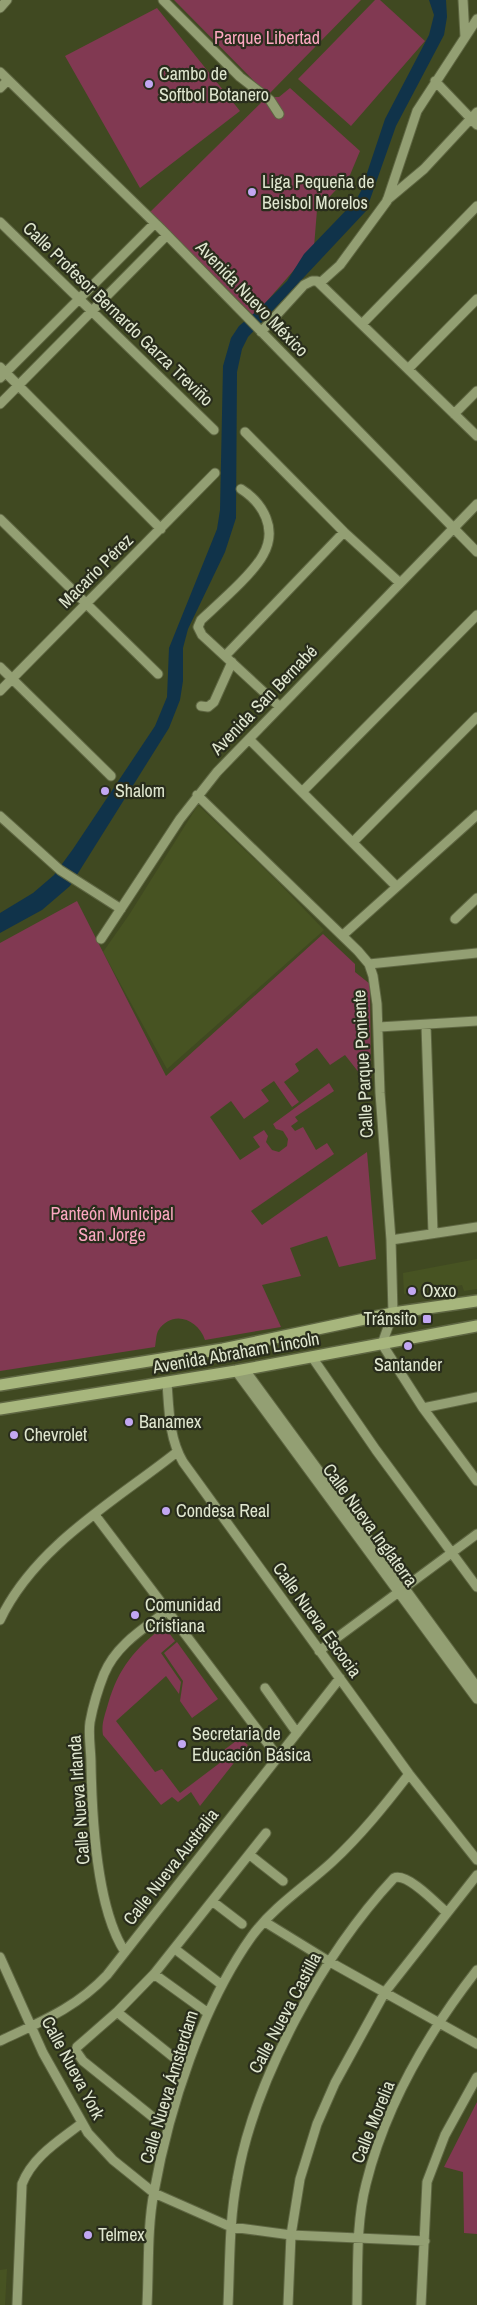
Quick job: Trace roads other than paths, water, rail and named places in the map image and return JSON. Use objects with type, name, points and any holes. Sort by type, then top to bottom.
[{"type":"main road","points":[[0,1384],[222,1350],[393,1313],[477,1301]]},
{"type":"main road","name":"Avenida Abraham Lincoln","points":[[0,1410],[167,1383],[477,1326]]},
{"type":"street","points":[[0,8],[7,0]]},
{"type":"street","points":[[163,0],[240,77],[270,100],[279,114]]},
{"type":"street","points":[[463,0],[465,37]]},
{"type":"street","points":[[387,200],[410,126],[435,81],[477,19]]},
{"type":"street","name":"Avenida Nuevo México","points":[[0,72],[167,235],[477,552]]},
{"type":"street","points":[[0,88],[8,80]]},
{"type":"street","points":[[320,283],[340,265],[387,200],[424,170],[475,119],[435,81]]},
{"type":"street","points":[[362,324],[477,206]]},
{"type":"street","name":"Calle Profesor Bernardo Garza Treviño","points":[[0,222],[214,430]]},
{"type":"street","points":[[155,223],[2,373],[18,386],[161,528]]},
{"type":"street","points":[[0,404],[167,235]]},
{"type":"street","points":[[259,331],[307,283],[314,280],[320,283],[477,436]]},
{"type":"street","points":[[408,369],[477,299]]},
{"type":"street","points":[[454,414],[477,391]]},
{"type":"street","points":[[245,432],[344,532],[400,583]]},
{"type":"street","name":"Macario Pérez","points":[[0,691],[215,473]]},
{"type":"street","points":[[241,489],[256,500],[266,515],[268,536],[266,549],[256,564],[201,620],[198,627],[202,635],[280,707]]},
{"type":"street","name":"Avenida San Bernabé","points":[[100,939],[198,795],[249,739],[477,504]]},
{"type":"street","points":[[0,519],[158,674]]},
{"type":"street","points":[[201,706],[208,707],[214,702],[228,659],[344,532]]},
{"type":"street","points":[[303,791],[477,615]]},
{"type":"street","points":[[0,667],[110,776]]},
{"type":"street","points":[[354,841],[477,717]]},
{"type":"street","points":[[249,739],[354,841],[396,886]]},
{"type":"street","name":"Calle Parque Poniente","points":[[198,795],[343,935],[369,964],[376,986],[379,1027],[380,1093],[391,1240],[393,1313]]},
{"type":"street","points":[[343,935],[477,815]]},
{"type":"street","points":[[0,816],[60,870],[121,909]]},
{"type":"street","points":[[455,919],[477,898]]},
{"type":"street","points":[[369,964],[477,954]]},
{"type":"street","points":[[379,1027],[477,1021]]},
{"type":"street","points":[[426,1025],[433,1233]]},
{"type":"street","points":[[391,1240],[477,1227]]},
{"type":"street","points":[[393,1313],[382,1344],[422,1408],[477,1480]]},
{"type":"street","points":[[312,1357],[477,1587]]},
{"type":"street","name":"Calle Nueva Inglaterra","points":[[240,1370],[402,1590],[477,1686]]},
{"type":"street","name":"Calle Nueva Escocia","points":[[167,1383],[170,1416],[177,1452],[193,1478],[409,1774],[477,1860]]},
{"type":"street","points":[[422,1408],[477,1397]]},
{"type":"street","points":[[0,1620],[9,1601],[33,1570],[70,1534],[177,1452]]},
{"type":"street","points":[[95,1515],[278,1757]]},
{"type":"street","points":[[319,1651],[477,1534]]},
{"type":"street","name":"Calle Nueva Inglaterra","points":[[402,1590],[477,1699]]},
{"type":"street","name":"Calle Nueva Irlanda","points":[[125,1952],[112,1927],[104,1904],[92,1803],[90,1723],[104,1673],[112,1658],[129,1639],[167,1611]]},
{"type":"street","name":"Calle Nueva Australia","points":[[0,2042],[59,2013],[83,1998],[107,1975],[340,1678]]},
{"type":"street","points":[[265,1688],[296,1733]]},
{"type":"street","name":"Calle Nueva Ámsterdam","points":[[147,2305],[154,2193],[171,2123],[208,2013],[222,1985],[253,1936],[282,1904],[352,1843],[409,1774]]},
{"type":"street","points":[[154,2118],[82,2061],[76,2049],[79,2044],[117,2012],[154,1974],[266,1833]]},
{"type":"street","points":[[250,1855],[283,1881]]},
{"type":"street","points":[[288,2305],[291,2235],[300,2179],[317,2124],[335,2083],[385,1992],[477,1875]]},
{"type":"street","name":"Calle Nueva Castilla","points":[[228,2305],[231,2227],[237,2180],[248,2136],[266,2083],[296,2022],[341,1943],[388,1885],[398,1877],[410,1880],[447,1913]]},
{"type":"street","points":[[212,1901],[242,1924]]},
{"type":"street","points":[[265,1922],[330,1962],[477,2044]]},
{"type":"street","points":[[175,1949],[222,1985]]},
{"type":"street","name":"Calle Nueva York","points":[[0,1957],[43,2053],[88,2133],[112,2160],[154,2193],[231,2227],[291,2235],[425,2241]]},
{"type":"street","name":"Calle Morelia","points":[[357,2305],[358,2237],[366,2184],[383,2130],[410,2075],[439,2023],[477,1970]]},
{"type":"street","points":[[154,1974],[208,2013]]},
{"type":"street","points":[[117,2012],[177,2060]]},
{"type":"street","points":[[421,2305],[427,2182],[445,2135],[477,2077]]},
{"type":"street","points":[[17,2305],[22,2184],[31,2166],[41,2154],[82,2123]]},
{"type":"water","points":[[429,0],[446,0],[447,17],[444,35],[396,126],[366,211],[248,337],[242,349],[237,372],[236,518],[225,552],[188,629],[183,648],[183,681],[180,700],[169,728],[70,886],[42,910],[0,933],[0,913],[33,893],[54,875],[155,726],[167,697],[169,648],[217,529],[220,510],[223,366],[231,338],[239,326],[287,281],[304,254],[356,200],[361,191],[385,119],[429,35],[434,15]]},
{"type":"place","name":"Cambo de Softbol Botanero","points":[[149,84]]},
{"type":"place","name":"Liga Pequeña de Beisbol Morelos","points":[[252,192]]},
{"type":"place","name":"Shalom","points":[[105,791]]},
{"type":"place","name":"Oxxo","points":[[412,1291]]},
{"type":"place","name":"Tránsito","points":[[427,1319]]},
{"type":"place","name":"Santander","points":[[408,1346]]},
{"type":"place","name":"Banamex","points":[[129,1422]]},
{"type":"place","name":"Chevrolet","points":[[14,1435]]},
{"type":"place","name":"Condesa Real","points":[[166,1511]]},
{"type":"place","name":"Comunidad Cristiana","points":[[135,1615]]},
{"type":"place","name":"Secretaria de Educación Básica","points":[[182,1744]]},
{"type":"place","name":"Telmex","points":[[88,2235]]},
{"type":"park label","name":"Parque Libertad","points":[[267,38]]},
{"type":"park label","name":"Panteón Municipal San Jorge","points":[[112,1224]]}]
